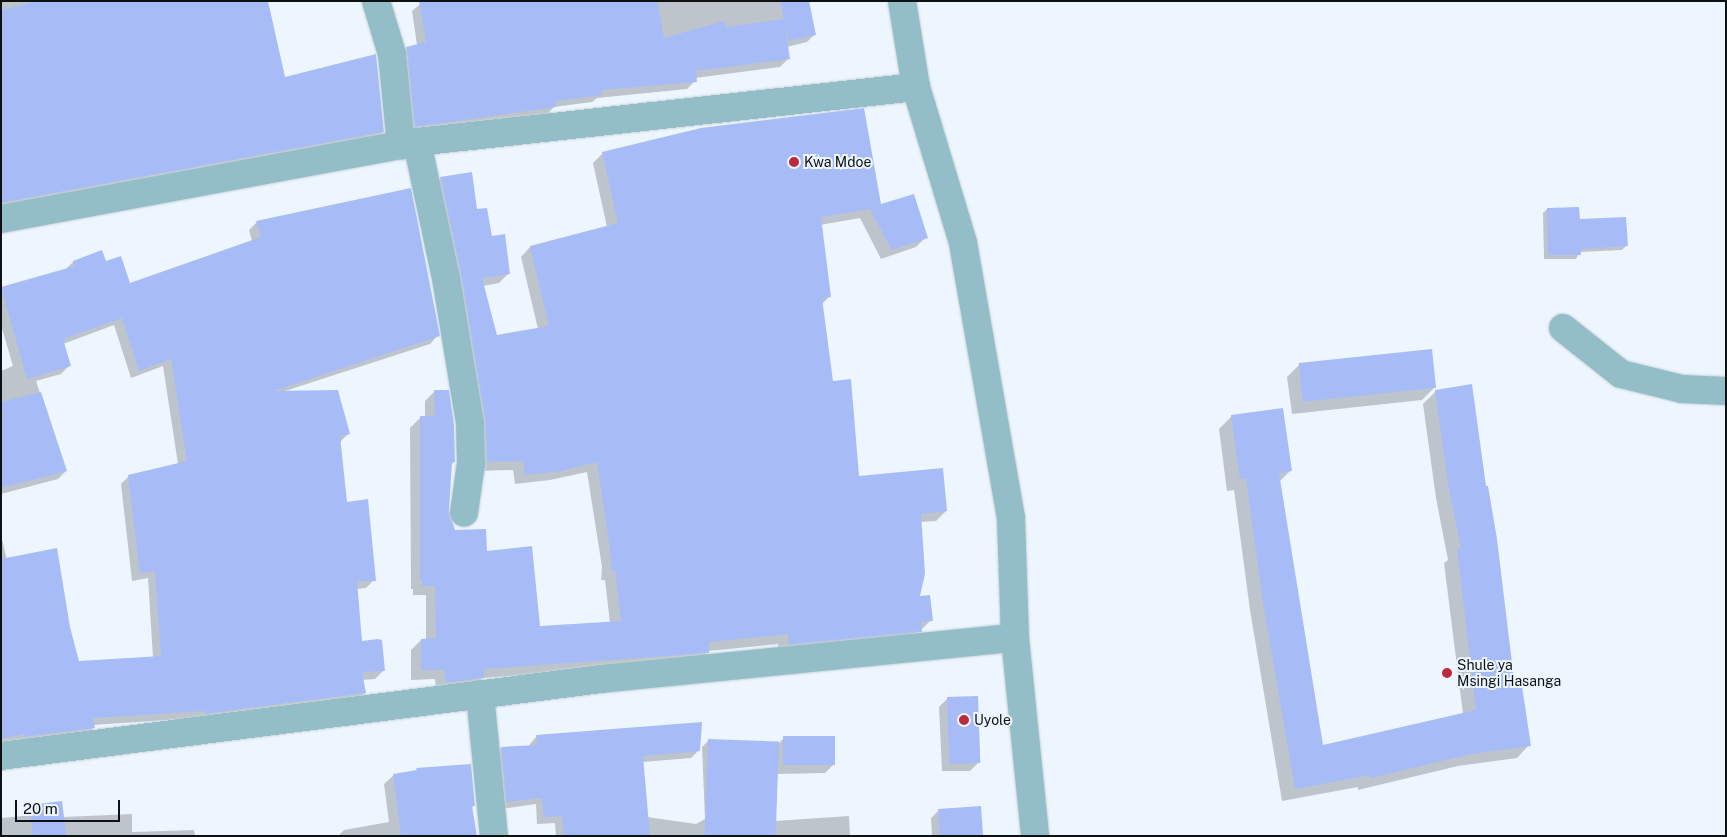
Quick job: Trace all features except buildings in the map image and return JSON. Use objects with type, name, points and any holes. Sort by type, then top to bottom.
[{"type":"street","points":[[376,1],[392,54],[409,144],[446,278],[470,423],[471,463],[464,513]]},
{"type":"street","points":[[902,1],[916,87],[963,243],[993,403],[1011,518],[1016,638],[1035,836]]},
{"type":"street","points":[[1,219],[409,144],[916,87]]},
{"type":"street","points":[[1563,328],[1621,374],[1682,389],[1726,391]]},
{"type":"street","points":[[1,756],[601,679],[1016,638]]},
{"type":"street","points":[[480,694],[494,836]]},
{"type":"place","name":"Kwa Mdoe","points":[[794,162]]},
{"type":"place","name":"Shule ya Msingi Hasanga","points":[[1447,673]]},
{"type":"place","name":"Uyole","points":[[964,720]]}]
